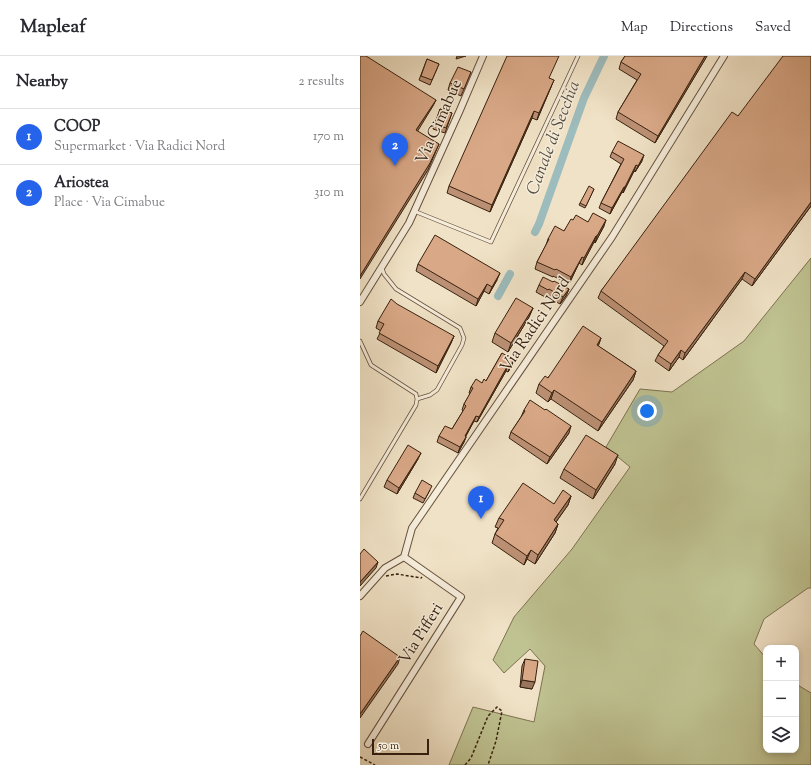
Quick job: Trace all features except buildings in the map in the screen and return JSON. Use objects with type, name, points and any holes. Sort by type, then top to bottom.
[{"type":"street","name":"Via Cimabue","points":[[360,302],[409,223],[483,56]]},
{"type":"street","name":"Via Radici Nord","points":[[404,557],[412,528],[612,237],[724,56]]},
{"type":"street","name":"Via Pifferi","points":[[368,744],[461,597],[404,557]]},
{"type":"street","points":[[360,596],[385,568],[404,557]]},
{"type":"lane","points":[[414,211],[490,242],[578,56]]},
{"type":"lane","points":[[382,267],[384,274],[396,289],[460,328],[464,338],[462,345],[437,390],[430,395],[417,399]]},
{"type":"lane","points":[[360,341],[371,365],[416,394],[417,399],[416,405],[360,499]]},
{"type":"path","points":[[386,576],[397,574],[421,578],[425,573]]},
{"type":"path","points":[[465,765],[471,758],[488,716],[497,707],[502,711],[496,742],[488,765]]},
{"type":"path","points":[[360,757],[375,765]]},
{"type":"green space","points":[[811,258],[811,588],[808,588],[764,619],[754,644],[763,654],[763,753],[799,753],[799,686],[811,693],[811,765],[449,765],[473,707],[534,722],[545,666],[530,649],[504,673],[493,660],[514,617],[572,549],[630,467],[606,447],[640,389],[672,392],[744,341]]},
{"type":"waterway","name":"Canale di Secchia","points":[[535,232],[584,98],[604,56]]},
{"type":"waterway","name":"Canale di Secchia","points":[[498,296],[510,274]]},
{"type":"place","name":"Ariostea","points":[[395,166]]},
{"type":"place","name":"COOP","points":[[481,519]]}]
